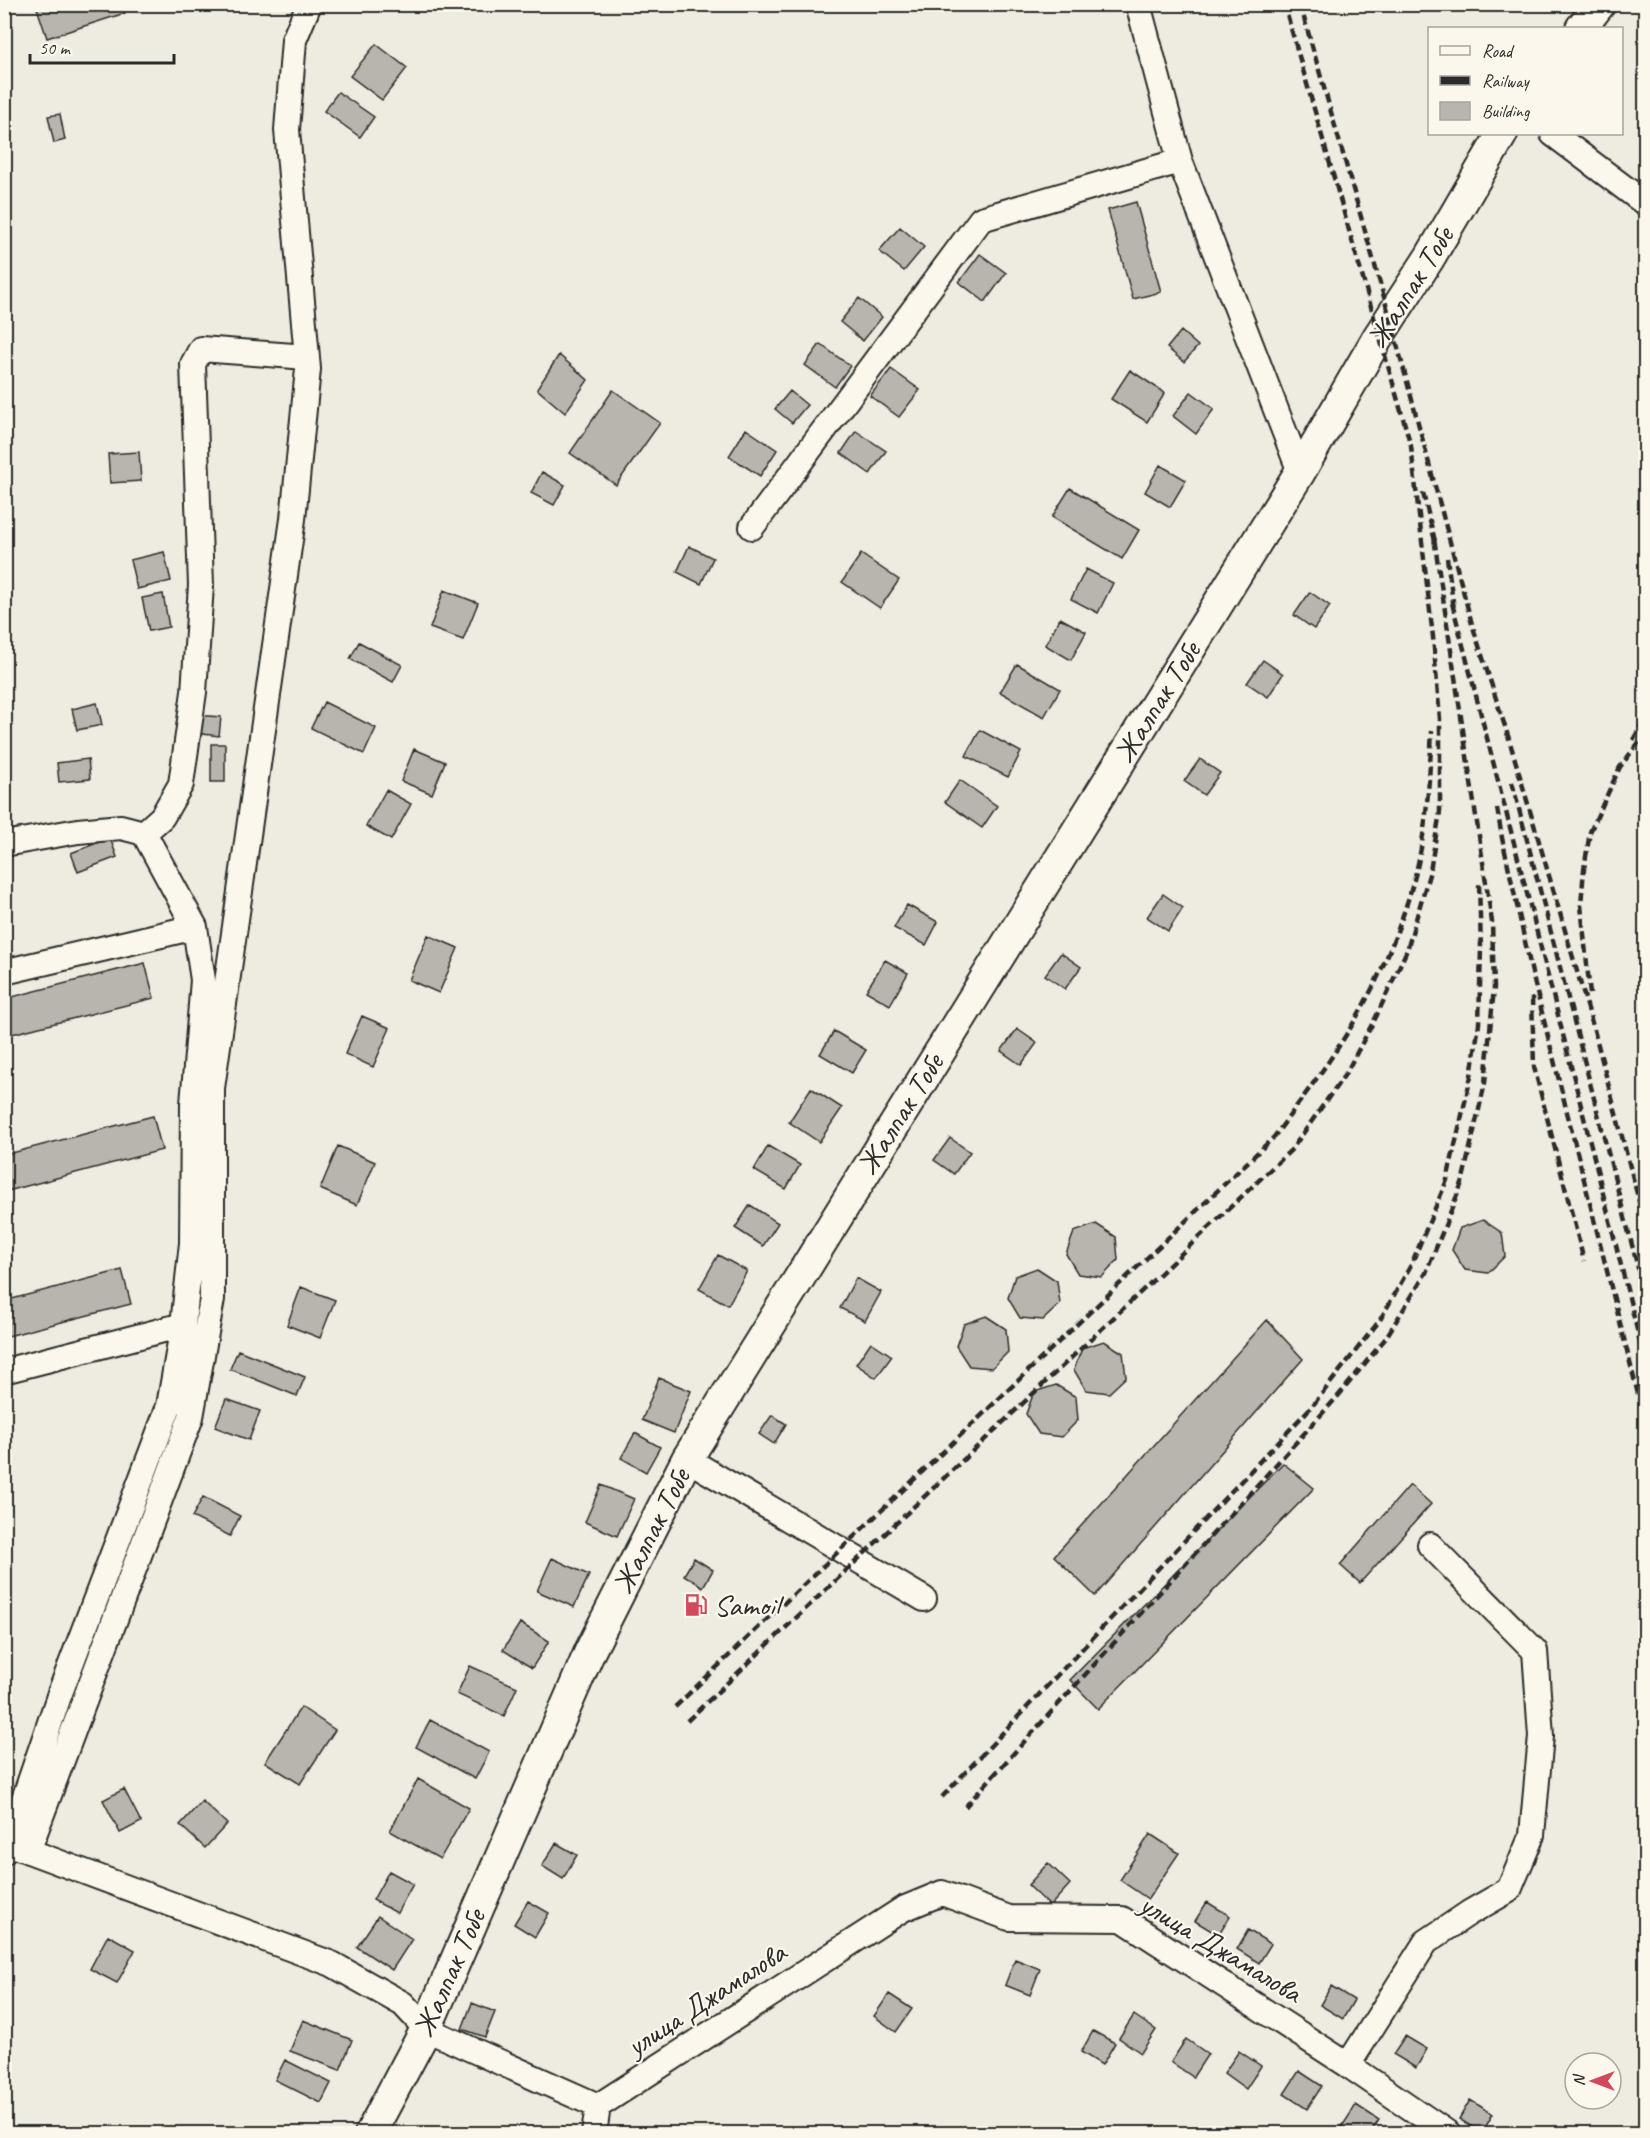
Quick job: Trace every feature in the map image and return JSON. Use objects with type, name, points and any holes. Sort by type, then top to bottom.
[{"type":"main road","points":[[1582,27],[1600,4]]},
{"type":"main road","name":"Жалпак Тобе","points":[[370,2133],[426,2029],[590,1652],[687,1459],[1300,472],[1378,337],[1430,257],[1501,135]]},
{"type":"street","points":[[12,1847],[191,1417],[212,1299],[212,1088],[293,519],[308,369],[286,130],[294,40],[309,4]]},
{"type":"street","points":[[1138,4],[1180,161],[1300,472]]},
{"type":"street","points":[[1554,135],[1646,204]]},
{"type":"street","points":[[752,526],[981,219],[1180,161]]},
{"type":"street","points":[[144,833],[162,817],[181,784],[194,692],[201,585],[194,364],[201,349],[307,357]]},
{"type":"street","points":[[4,844],[121,826],[144,833],[195,927],[203,980],[194,1104],[192,1244],[183,1324],[169,1406],[60,1693],[12,1847]]},
{"type":"street","points":[[4,972],[195,927]]},
{"type":"street","points":[[4,1371],[183,1324]]},
{"type":"street","points":[[687,1459],[924,1599]]},
{"type":"street","points":[[1348,2065],[1426,1942],[1509,1890],[1532,1835],[1541,1736],[1535,1651],[1430,1545]]},
{"type":"street","points":[[12,1847],[332,1964],[403,2004],[426,2029],[598,2106],[594,2133]]},
{"type":"street","name":"улица Джамалова","points":[[598,2106],[903,1909],[942,1893],[1010,1918],[1122,1919],[1449,2133]]},
{"type":"building","points":[[48,4],[122,4],[125,13],[47,38],[37,8]]},
{"type":"building","points":[[376,44],[407,68],[382,100],[350,76]]},
{"type":"building","points":[[338,92],[374,117],[360,137],[324,111]]},
{"type":"building","points":[[60,114],[65,140],[54,143],[48,116]]},
{"type":"building","points":[[1136,202],[1161,292],[1133,299],[1108,210]]},
{"type":"building","points":[[900,227],[924,247],[904,271],[879,251]]},
{"type":"building","points":[[980,254],[1006,273],[985,302],[959,282]]},
{"type":"building","points":[[859,298],[882,317],[863,341],[840,322]]},
{"type":"building","points":[[1181,331],[1198,346],[1184,362],[1167,348]]},
{"type":"building","points":[[820,344],[850,366],[835,387],[805,365]]},
{"type":"building","points":[[559,355],[588,380],[565,413],[537,389]]},
{"type":"building","points":[[891,369],[920,390],[899,417],[870,396]]},
{"type":"building","points":[[1130,370],[1165,393],[1147,422],[1111,399]]},
{"type":"building","points":[[613,390],[660,423],[616,485],[570,453]]},
{"type":"building","points":[[790,391],[807,405],[792,423],[775,409]]},
{"type":"building","points":[[1191,392],[1214,409],[1196,434],[1173,416]]},
{"type":"building","points":[[746,429],[777,450],[760,476],[729,456]]},
{"type":"building","points":[[856,431],[886,451],[870,474],[841,453]]},
{"type":"building","points":[[139,452],[141,481],[110,483],[108,454]]},
{"type":"building","points":[[1160,465],[1186,480],[1170,507],[1145,492]]},
{"type":"building","points":[[542,472],[565,485],[554,505],[531,493]]},
{"type":"building","points":[[1070,488],[1139,530],[1122,559],[1052,517]]},
{"type":"building","points":[[689,546],[713,558],[701,584],[677,572]]},
{"type":"building","points":[[164,552],[171,581],[137,589],[130,560]]},
{"type":"building","points":[[861,554],[899,580],[880,608],[842,582]]},
{"type":"building","points":[[1086,569],[1113,583],[1098,613],[1071,599]]},
{"type":"building","points":[[444,590],[478,603],[463,640],[430,628]]},
{"type":"building","points":[[1310,592],[1330,606],[1314,629],[1294,615]]},
{"type":"building","points":[[163,594],[169,627],[149,631],[142,598]]},
{"type":"building","points":[[1060,618],[1086,632],[1071,660],[1045,645]]},
{"type":"building","points":[[359,642],[402,665],[393,682],[350,659]]},
{"type":"building","points":[[1263,660],[1283,674],[1268,697],[1247,683]]},
{"type":"building","points":[[1017,664],[1060,689],[1044,717],[1000,692]]},
{"type":"building","points":[[324,702],[376,728],[364,754],[311,728]]},
{"type":"building","points":[[97,703],[102,725],[77,730],[72,709]]},
{"type":"building","points":[[196,715],[221,717],[219,736],[194,733]]},
{"type":"building","points":[[980,730],[1021,752],[1008,777],[966,756]]},
{"type":"building","points":[[211,744],[225,744],[225,782],[211,782]]},
{"type":"building","points":[[414,749],[445,762],[432,794],[401,781]]},
{"type":"building","points":[[88,759],[90,779],[59,782],[57,763]]},
{"type":"building","points":[[1200,759],[1220,773],[1204,795],[1184,781]]},
{"type":"building","points":[[960,780],[997,806],[982,828],[945,802]]},
{"type":"building","points":[[386,790],[411,804],[391,840],[366,826]]},
{"type":"building","points":[[110,838],[117,857],[78,872],[71,853]]},
{"type":"building","points":[[1163,894],[1183,908],[1168,931],[1147,917]]},
{"type":"building","points":[[907,905],[938,922],[926,945],[894,928]]},
{"type":"building","points":[[428,935],[458,948],[439,993],[409,980]]},
{"type":"building","points":[[1061,953],[1081,967],[1065,989],[1045,975]]},
{"type":"building","points":[[885,960],[908,973],[890,1005],[866,991]]},
{"type":"building","points":[[145,963],[154,998],[4,1036],[4,999]]},
{"type":"building","points":[[362,1016],[390,1028],[373,1067],[345,1054]]},
{"type":"building","points":[[1017,1029],[1037,1043],[1021,1065],[1001,1051]]},
{"type":"building","points":[[834,1031],[866,1050],[852,1073],[820,1054]]},
{"type":"building","points":[[811,1088],[842,1108],[819,1142],[789,1122]]},
{"type":"building","points":[[153,1116],[162,1150],[4,1192],[4,1155]]},
{"type":"building","points":[[950,1138],[970,1152],[954,1174],[934,1160]]},
{"type":"building","points":[[338,1146],[375,1162],[357,1205],[320,1189]]},
{"type":"building","points":[[768,1146],[800,1165],[786,1189],[754,1170]]},
{"type":"building","points":[[750,1205],[778,1223],[763,1246],[735,1228]]},
{"type":"building","points":[[1483,1220],[1502,1233],[1505,1256],[1488,1273],[1465,1270],[1452,1250],[1460,1228]]},
{"type":"building","points":[[1096,1224],[1116,1237],[1118,1260],[1102,1277],[1078,1274],[1066,1254],[1074,1232]]},
{"type":"building","points":[[718,1255],[747,1271],[728,1305],[699,1289]]},
{"type":"building","points":[[1037,1268],[1057,1281],[1060,1304],[1043,1320],[1020,1318],[1008,1298],[1015,1276]]},
{"type":"building","points":[[122,1270],[131,1304],[4,1337],[4,1301]]},
{"type":"building","points":[[856,1278],[881,1292],[865,1321],[840,1308]]},
{"type":"building","points":[[301,1287],[335,1300],[320,1338],[287,1325]]},
{"type":"building","points":[[986,1316],[1006,1329],[1008,1352],[992,1368],[969,1366],[956,1346],[964,1324]]},
{"type":"building","points":[[1267,1320],[1303,1359],[1095,1596],[1054,1556]]},
{"type":"building","points":[[1104,1341],[1123,1353],[1126,1377],[1109,1393],[1086,1390],[1074,1370],[1082,1348]]},
{"type":"building","points":[[871,1342],[892,1356],[876,1378],[856,1364]]},
{"type":"building","points":[[238,1350],[305,1377],[297,1396],[230,1369]]},
{"type":"building","points":[[659,1378],[691,1391],[674,1433],[642,1420]]},
{"type":"building","points":[[1056,1385],[1076,1397],[1078,1420],[1062,1437],[1039,1434],[1026,1414],[1034,1392]]},
{"type":"building","points":[[226,1399],[260,1411],[249,1440],[215,1427]]},
{"type":"building","points":[[772,1415],[786,1424],[774,1444],[759,1434]]},
{"type":"building","points":[[635,1433],[660,1447],[646,1472],[621,1458]]},
{"type":"building","points":[[1283,1463],[1314,1488],[1098,1709],[1070,1680]]},
{"type":"building","points":[[601,1485],[634,1499],[617,1536],[585,1522]]},
{"type":"building","points":[[1410,1485],[1431,1504],[1360,1583],[1340,1565]]},
{"type":"building","points":[[203,1497],[240,1516],[230,1536],[192,1517]]},
{"type":"building","points":[[552,1558],[589,1575],[574,1607],[537,1591]]},
{"type":"building","points":[[694,1558],[713,1570],[703,1587],[684,1575]]},
{"type":"building","points":[[520,1623],[549,1641],[532,1668],[503,1650]]},
{"type":"building","points":[[470,1666],[517,1687],[504,1716],[457,1694]]},
{"type":"building","points":[[301,1707],[335,1730],[300,1784],[265,1762]]},
{"type":"building","points":[[430,1720],[489,1752],[475,1779],[416,1747]]},
{"type":"building","points":[[418,1779],[469,1808],[440,1859],[390,1831]]},
{"type":"building","points":[[124,1789],[141,1822],[120,1833],[103,1800]]},
{"type":"building","points":[[202,1801],[227,1824],[205,1848],[180,1825]]},
{"type":"building","points":[[1150,1834],[1179,1853],[1148,1899],[1120,1880]]},
{"type":"building","points":[[556,1843],[577,1855],[563,1879],[542,1866]]},
{"type":"building","points":[[1048,1863],[1070,1884],[1050,1906],[1028,1885]]},
{"type":"building","points":[[389,1871],[413,1884],[397,1913],[373,1900]]},
{"type":"building","points":[[528,1901],[549,1913],[535,1937],[514,1924]]},
{"type":"building","points":[[1207,1902],[1230,1916],[1218,1935],[1195,1921]]},
{"type":"building","points":[[378,1916],[412,1939],[392,1970],[357,1947]]},
{"type":"building","points":[[1248,1930],[1271,1944],[1259,1963],[1237,1949]]},
{"type":"building","points":[[108,1935],[135,1950],[117,1983],[90,1969]]},
{"type":"building","points":[[1015,1959],[1040,1969],[1030,1995],[1005,1985]]},
{"type":"building","points":[[1331,1986],[1354,2000],[1343,2019],[1320,2005]]},
{"type":"building","points":[[889,1994],[912,2009],[896,2032],[874,2016]]},
{"type":"building","points":[[472,2003],[495,2012],[485,2037],[462,2029]]},
{"type":"building","points":[[1134,2015],[1156,2030],[1141,2053],[1119,2038]]},
{"type":"building","points":[[303,2020],[352,2040],[340,2070],[290,2051]]},
{"type":"building","points":[[1093,2031],[1115,2043],[1102,2065],[1081,2052]]},
{"type":"building","points":[[1405,2036],[1427,2049],[1416,2068],[1393,2054]]},
{"type":"building","points":[[1186,2039],[1208,2054],[1193,2077],[1171,2062]]},
{"type":"building","points":[[1239,2051],[1261,2066],[1246,2089],[1224,2073]]},
{"type":"building","points":[[285,2060],[331,2083],[321,2103],[275,2080]]},
{"type":"building","points":[[1299,2071],[1322,2086],[1307,2109],[1284,2094]]},
{"type":"building","points":[[1470,2100],[1493,2114],[1482,2133],[1459,2119]]},
{"type":"building","points":[[1356,2105],[1379,2120],[1370,2134],[1349,2134],[1341,2128]]},
{"type":"railway","points":[[687,1721],[1292,1149],[1346,1073],[1376,1017],[1407,950],[1430,871],[1440,812],[1440,719],[1411,446],[1284,4]]},
{"type":"railway","points":[[1300,4],[1390,318],[1472,624],[1509,739],[1593,1026],[1646,1228]]},
{"type":"railway","points":[[1423,493],[1436,545]]},
{"type":"railway","points":[[965,1807],[1339,1395],[1385,1339],[1426,1273],[1462,1183],[1485,1083],[1494,988],[1492,922],[1434,538]]},
{"type":"railway","points":[[1447,558],[1454,609]]},
{"type":"railway","points":[[1452,603],[1646,1366]]},
{"type":"railway","points":[[1633,740],[1646,717]]},
{"type":"railway","points":[[675,1707],[1274,1137],[1344,1039],[1372,989],[1393,942],[1419,858],[1427,804],[1432,731]]},
{"type":"railway","points":[[1590,994],[1581,905],[1590,832],[1620,767],[1646,733]]},
{"type":"railway","points":[[1512,782],[1646,1299]]},
{"type":"railway","points":[[1497,808],[1532,973],[1646,1426]]},
{"type":"railway","points":[[942,1797],[1313,1405],[1380,1320],[1411,1265],[1447,1180],[1471,1076],[1479,1024],[1481,948],[1479,883]]},
{"type":"railway","points":[[1532,997],[1534,1067],[1584,1261]]},
{"type":"place","name":"Samoil","points":[[696,1605]]}]
